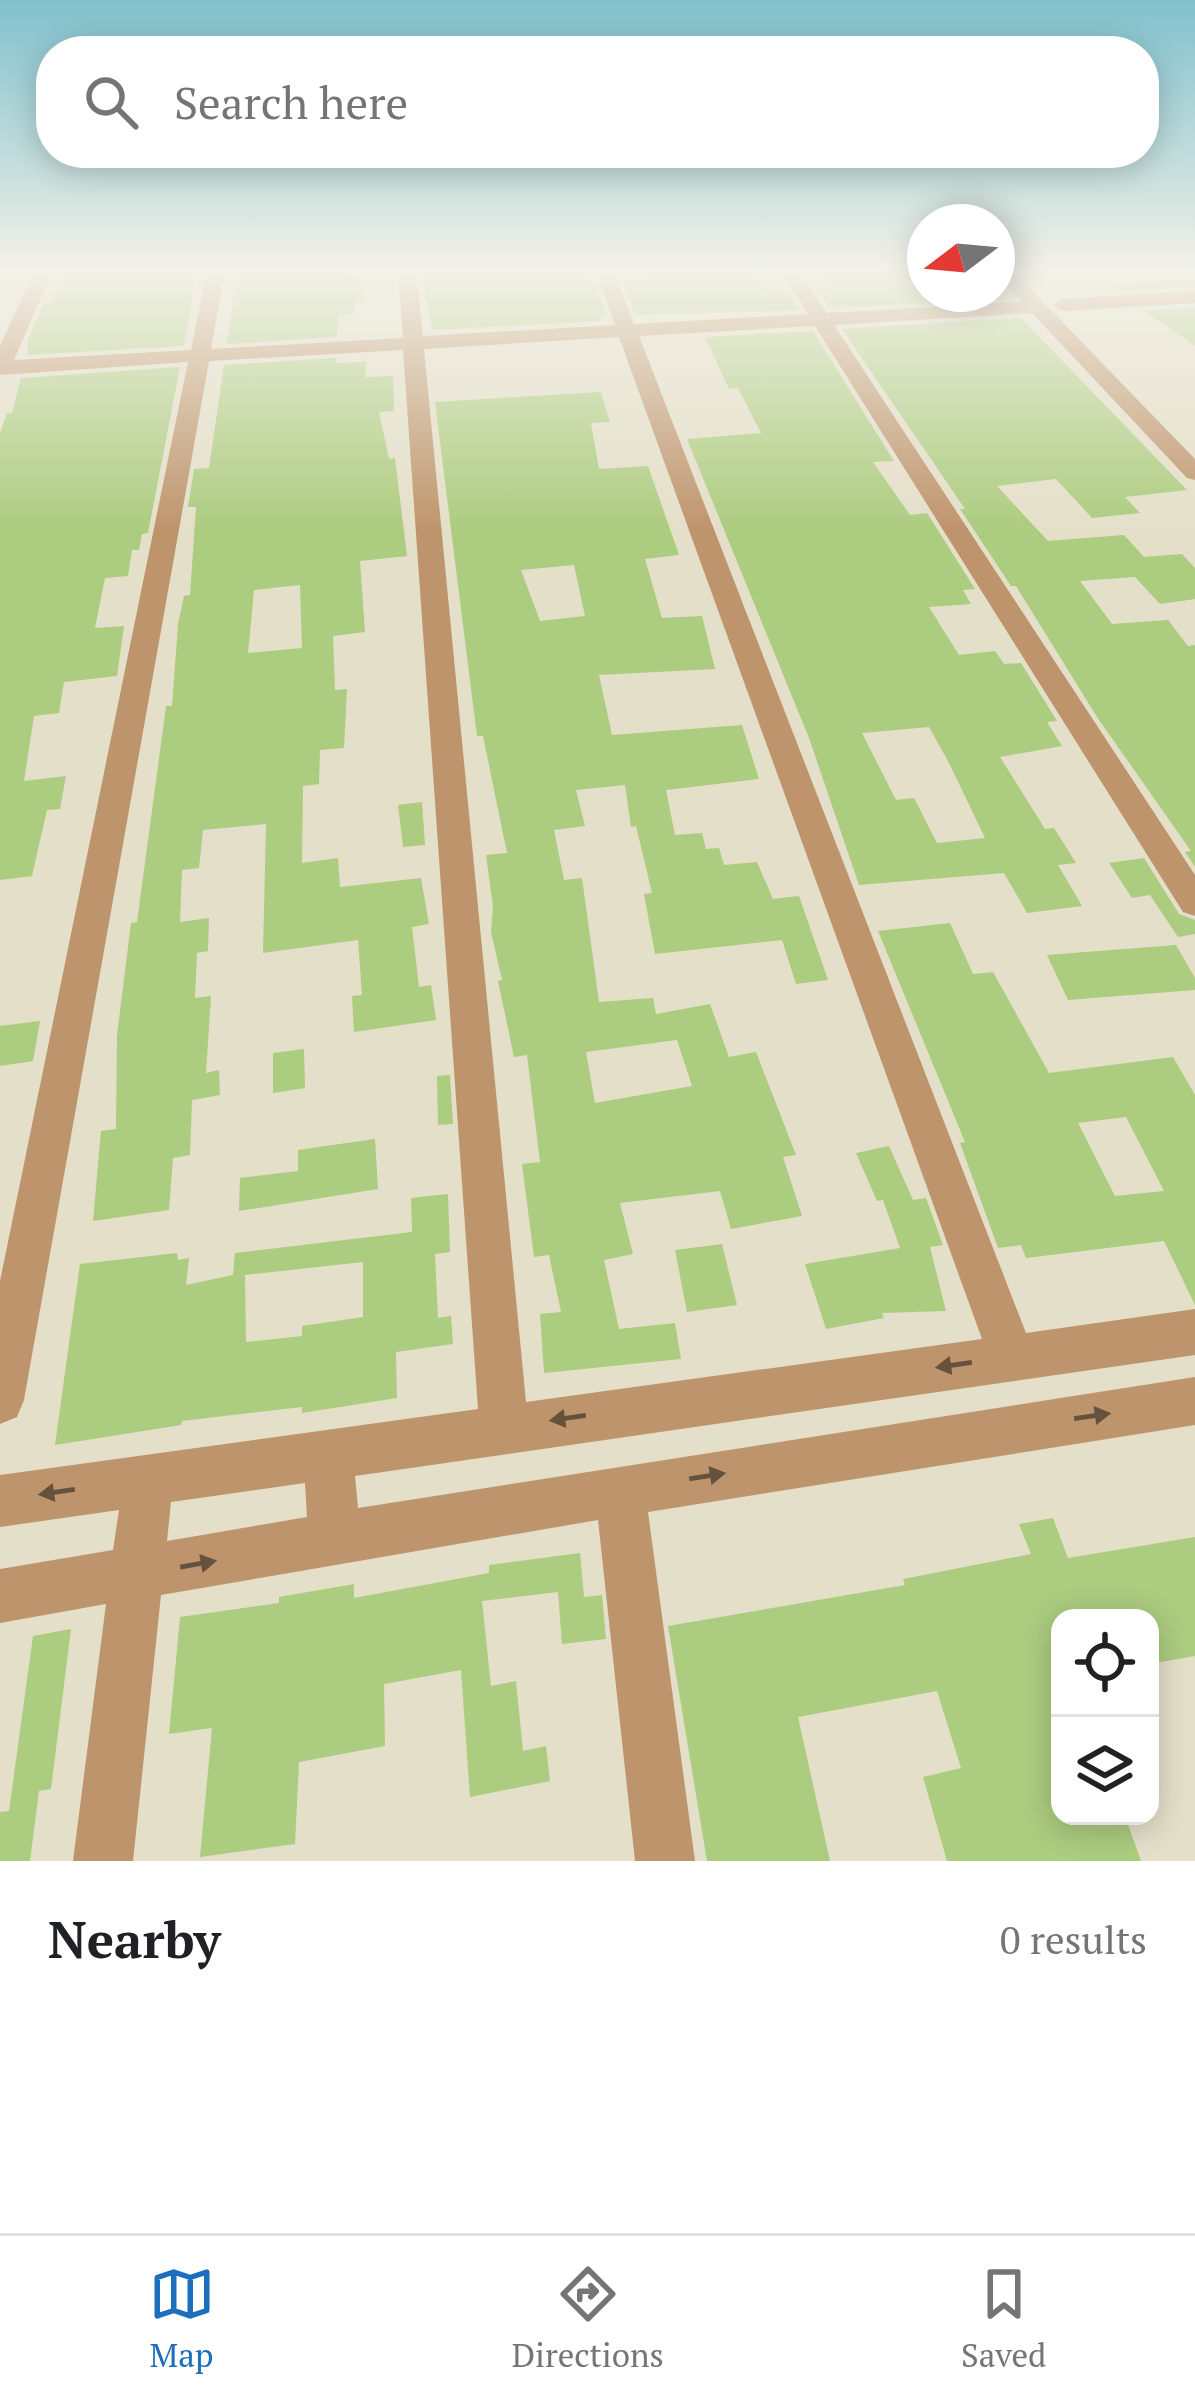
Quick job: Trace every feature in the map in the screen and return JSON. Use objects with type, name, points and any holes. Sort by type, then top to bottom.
[{"type":"street","points":[[0,368],[158,357]]},
{"type":"street","points":[[0,1400],[197,357]]},
{"type":"street","points":[[414,357],[504,1428]]},
{"type":"street","points":[[636,357],[1012,1357]]},
{"type":"street","points":[[843,357],[1195,903]]},
{"type":"street","points":[[1085,357],[1195,473]]},
{"type":"street","points":[[1113,357],[1195,440]]},
{"type":"street","points":[[1101,374],[1128,373]]},
{"type":"street","points":[[0,1501],[1195,1332]]},
{"type":"street","points":[[0,1596],[620,1490],[1195,1401]]},
{"type":"street","points":[[328,1455],[334,1539]]},
{"type":"street","points":[[103,1861],[148,1479]]},
{"type":"street","points":[[620,1490],[665,1861]]},
{"type":"building","points":[[714,357],[829,357],[894,461],[873,462],[910,515],[927,513],[975,589],[963,590],[971,604],[929,607],[959,655],[995,651],[1004,664],[1021,663],[1057,721],[1047,722],[1062,746],[1000,757],[1045,829],[1054,828],[1076,863],[1058,865],[1082,906],[1027,913],[1004,873],[859,885],[809,738],[687,439],[761,433],[738,388],[729,389]],"holes":[[[929,727],[985,838],[937,843],[914,798],[896,800],[862,733]]]},
{"type":"building","points":[[861,357],[1058,357],[1187,490],[1125,497],[1140,513],[1092,518],[1056,479],[997,486],[1048,541],[1124,535],[1144,557],[1182,554],[1195,568],[1195,599],[1160,604],[1135,577],[1080,581],[1112,624],[1168,620],[1188,646],[1195,645],[1195,867],[1185,852],[1191,851],[960,509],[965,509]]},
{"type":"building","points":[[336,358],[336,363],[366,362],[365,377],[393,376],[394,411],[379,412],[389,459],[395,458],[407,556],[360,561],[365,632],[333,636],[335,690],[347,689],[344,748],[320,750],[319,784],[303,786],[302,863],[338,858],[340,887],[421,878],[429,924],[412,927],[419,987],[431,985],[436,1020],[354,1032],[352,996],[362,995],[358,940],[263,953],[266,824],[203,830],[199,868],[182,870],[180,922],[209,918],[208,951],[197,953],[195,998],[211,996],[206,1073],[219,1070],[220,1095],[192,1100],[190,1155],[173,1158],[169,1210],[93,1221],[101,1131],[116,1129],[117,1035],[131,923],[137,922],[166,706],[172,706],[178,624],[184,596],[190,595],[196,507],[188,507],[194,469],[209,468],[224,365]],"holes":[[[300,585],[302,648],[248,653],[254,590]]]},
{"type":"building","points":[[180,367],[148,533],[142,534],[139,550],[132,550],[128,576],[105,578],[95,628],[124,626],[117,676],[64,682],[59,713],[34,716],[24,781],[66,776],[60,809],[47,810],[32,876],[0,880],[0,433],[7,413],[12,413],[21,378]]},
{"type":"building","points":[[601,392],[610,422],[591,423],[599,469],[648,466],[679,555],[645,559],[662,618],[702,616],[715,669],[599,675],[612,735],[742,725],[759,779],[666,790],[675,835],[702,833],[706,849],[719,848],[724,865],[757,862],[773,899],[799,896],[828,980],[796,984],[782,940],[655,954],[644,894],[652,893],[636,826],[631,827],[625,785],[576,790],[585,826],[554,830],[564,880],[582,878],[599,1002],[653,998],[656,1014],[710,1004],[729,1057],[756,1052],[796,1155],[783,1157],[802,1216],[731,1229],[720,1191],[620,1203],[633,1254],[604,1260],[619,1329],[675,1323],[681,1359],[544,1373],[540,1314],[561,1312],[549,1255],[534,1257],[522,1164],[540,1162],[527,1055],[514,1057],[491,932],[493,907],[486,855],[507,853],[483,736],[477,736],[435,402]],"holes":[[[574,565],[585,616],[540,621],[521,570]],[[677,1040],[692,1086],[595,1103],[586,1052]]]},
{"type":"building","points":[[422,802],[425,845],[403,847],[398,805]]},
{"type":"building","points":[[1144,858],[1179,914],[1195,920],[1195,934],[1178,937],[1150,895],[1132,898],[1109,863]]},
{"type":"building","points":[[950,923],[973,974],[993,972],[1049,1073],[1173,1057],[1195,1095],[1195,1305],[1164,1241],[1026,1258],[1021,1245],[998,1248],[960,1143],[965,1142],[878,931]],"holes":[[[1126,1117],[1164,1191],[1115,1196],[1078,1123]]]},
{"type":"building","points":[[1176,945],[1195,978],[1195,990],[1068,1000],[1047,955]]},
{"type":"building","points":[[40,1021],[33,1061],[0,1066],[0,1026]]},
{"type":"building","points":[[304,1049],[305,1088],[273,1093],[273,1053]]},
{"type":"building","points":[[450,1075],[453,1124],[438,1125],[437,1076]]},
{"type":"building","points":[[375,1139],[378,1189],[239,1211],[240,1178],[298,1171],[298,1150]]},
{"type":"building","points":[[889,1146],[913,1200],[926,1198],[943,1245],[930,1247],[946,1311],[882,1313],[884,1318],[826,1329],[805,1264],[900,1248],[883,1200],[877,1201],[856,1153]]},
{"type":"building","points":[[448,1194],[450,1252],[435,1254],[438,1318],[451,1316],[453,1344],[396,1352],[397,1398],[302,1413],[302,1407],[182,1421],[181,1425],[55,1445],[80,1264],[177,1253],[178,1260],[189,1258],[186,1285],[233,1275],[235,1253],[412,1232],[411,1198]],"holes":[[[363,1262],[363,1317],[302,1326],[302,1336],[246,1342],[245,1275]]]},
{"type":"building","points":[[722,1244],[737,1305],[687,1312],[675,1250]]},
{"type":"building","points":[[1053,1518],[1068,1558],[1195,1537],[1195,1656],[1159,1662],[1159,1609],[1051,1609],[1051,1825],[1128,1825],[1141,1861],[947,1861],[923,1777],[961,1768],[937,1691],[798,1717],[830,1861],[707,1861],[668,1626],[905,1585],[903,1579],[1031,1554],[1019,1524]]},
{"type":"building","points":[[580,1553],[584,1597],[602,1595],[606,1639],[562,1644],[558,1592],[482,1601],[491,1686],[516,1681],[523,1751],[546,1746],[550,1781],[470,1797],[461,1670],[384,1684],[385,1746],[299,1762],[295,1844],[200,1857],[212,1728],[169,1734],[180,1617],[279,1603],[279,1597],[354,1584],[354,1598],[489,1573],[489,1565]]},
{"type":"building","points":[[71,1629],[51,1789],[39,1791],[30,1861],[0,1861],[0,1812],[9,1811],[33,1636]]}]
